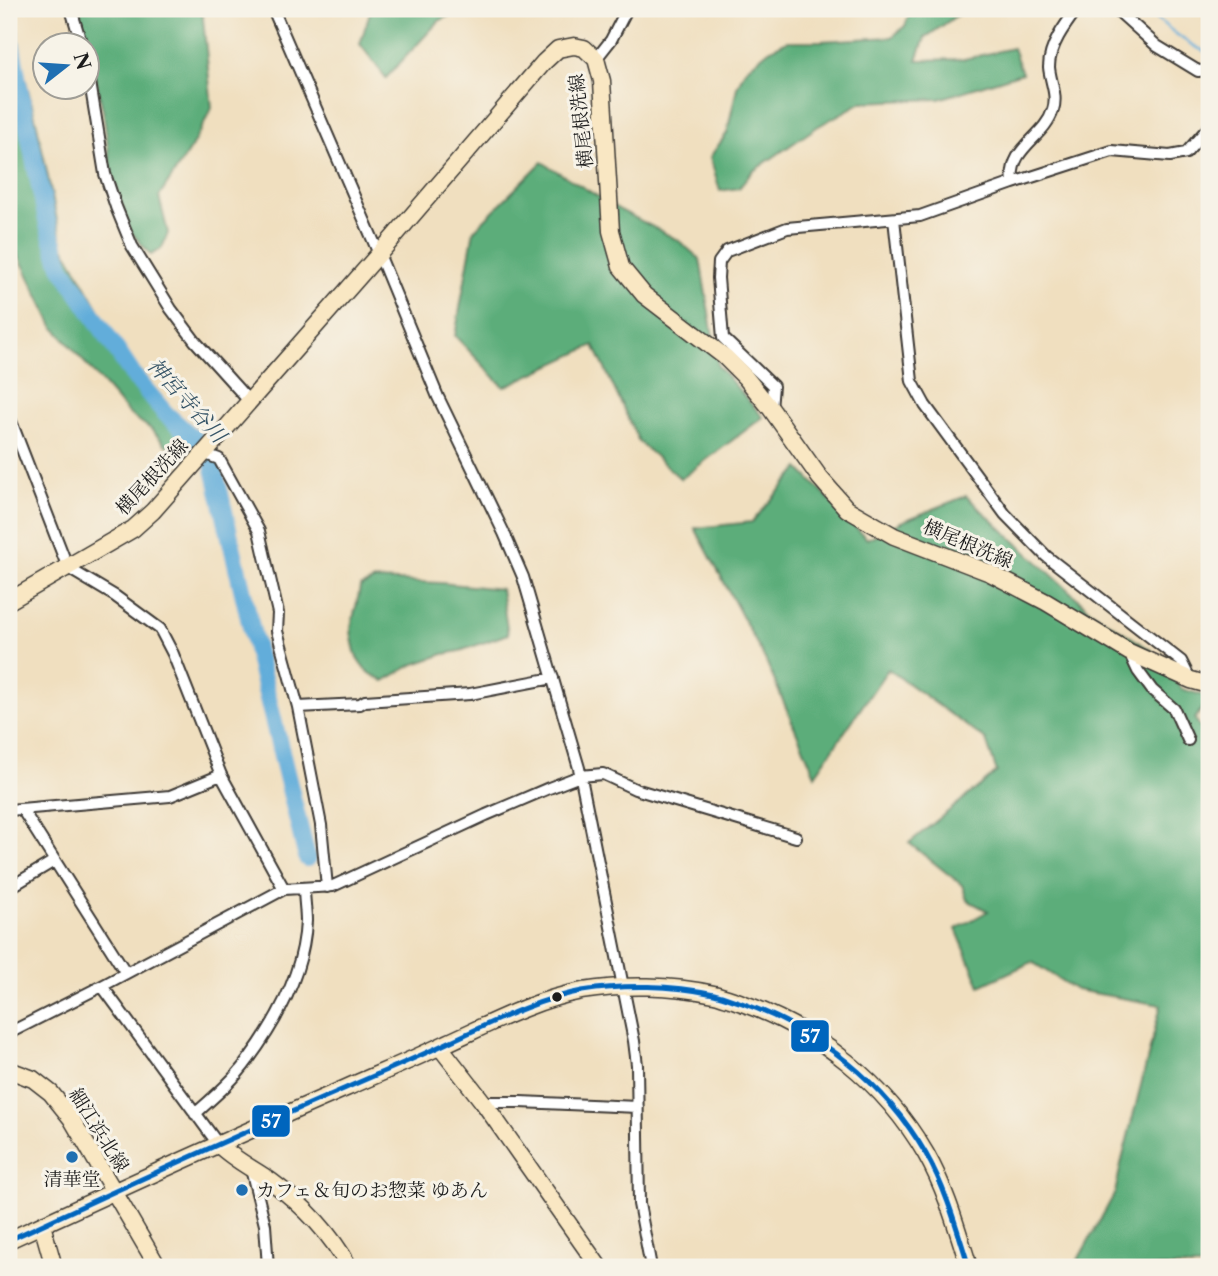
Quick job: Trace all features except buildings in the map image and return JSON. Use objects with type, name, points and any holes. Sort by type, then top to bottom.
[{"type":"main road","name":"横尾根洗線","points":[[9,601],[133,529],[153,510],[544,62],[558,49],[574,46],[584,48],[596,59],[602,81],[611,231],[621,267],[644,295],[724,357],[745,377],[820,478],[847,509],[894,536],[990,573],[1129,652],[1203,682]]},
{"type":"main road","points":[[9,1240],[524,1007],[581,991],[624,986],[671,988],[715,994],[762,1010],[800,1030],[855,1067],[902,1118],[926,1153],[944,1191],[968,1267]]},
{"type":"main road","points":[[440,1047],[483,1102],[599,1267]]},
{"type":"main road","name":"細江浜北線","points":[[9,1070],[33,1079],[51,1093],[71,1118],[158,1267]]},
{"type":"main road","points":[[218,1144],[226,1153],[273,1183],[300,1206],[329,1237],[349,1267]]},
{"type":"main road","points":[[42,1225],[54,1267]]},
{"type":"street","points":[[71,9],[78,32]]},
{"type":"street","points":[[273,9],[438,397],[518,566],[552,678],[580,776],[634,1041],[637,1065],[639,1204],[651,1267]]},
{"type":"street","points":[[596,59],[611,40],[627,9]]},
{"type":"street","points":[[1013,183],[1014,163],[1022,148],[1047,124],[1054,107],[1054,86],[1049,66],[1054,46],[1077,9]]},
{"type":"street","points":[[1116,9],[1157,46],[1198,71],[1209,70]]},
{"type":"street","points":[[93,102],[105,174],[132,246],[171,309],[195,341],[249,401]]},
{"type":"street","points":[[771,409],[773,386],[723,338],[718,278],[719,262],[727,251],[787,229],[920,216],[1112,151],[1170,156],[1186,153],[1209,127]]},
{"type":"street","points":[[894,219],[912,381],[925,405],[1005,514],[1046,556],[1181,661],[1203,682]]},
{"type":"street","points":[[9,416],[13,441],[68,568],[115,596],[160,629],[173,654],[221,775],[284,889]]},
{"type":"street","points":[[202,453],[219,459],[258,531],[278,612],[277,631],[298,707],[321,825],[327,887]]},
{"type":"street","points":[[1129,652],[1138,671],[1152,690],[1174,709],[1188,740]]},
{"type":"street","points":[[298,707],[470,694],[552,678]]},
{"type":"street","points":[[9,1033],[284,889],[333,887],[580,776],[603,774],[635,789],[796,837]]},
{"type":"street","points":[[9,810],[170,796],[221,775]]},
{"type":"street","points":[[22,809],[126,973]]},
{"type":"street","points":[[9,888],[54,861]]},
{"type":"street","points":[[195,1114],[222,1090],[247,1061],[286,997],[300,956],[306,921],[303,888]]},
{"type":"street","points":[[102,986],[218,1144]]},
{"type":"street","points":[[483,1102],[638,1107]]},
{"type":"street","points":[[251,1169],[265,1224],[268,1267]]},
{"type":"green space","points":[[9,9],[13,9],[13,29],[62,244],[116,339],[183,441],[167,446],[151,429],[129,414],[53,326],[9,236]]},
{"type":"green space","points":[[79,9],[202,9],[212,108],[192,146],[159,197],[168,233],[162,248],[151,255],[130,231],[111,170],[101,102],[102,32],[84,32]]},
{"type":"green space","points":[[371,9],[461,9],[439,21],[386,78],[360,44]]},
{"type":"green space","points":[[911,9],[966,9],[925,38],[917,60],[964,59],[1013,48],[1022,73],[939,99],[862,102],[817,127],[752,172],[739,188],[720,191],[710,157],[727,133],[737,87],[745,70],[769,50],[787,41],[892,37],[905,26]]},
{"type":"green space","points":[[542,162],[620,210],[678,240],[700,259],[718,366],[763,417],[681,479],[639,442],[594,345],[504,387],[455,336],[474,230]]},
{"type":"green space","points":[[799,468],[867,539],[966,496],[1090,610],[1152,651],[1182,689],[1209,697],[1195,719],[1209,740],[1209,1267],[1074,1267],[1115,1193],[1161,1005],[1076,990],[1032,962],[980,986],[956,929],[988,911],[967,900],[962,885],[909,843],[997,772],[986,740],[888,669],[815,775],[766,661],[695,528],[752,522]]},
{"type":"green space","points":[[375,580],[501,589],[508,634],[412,665],[384,681],[367,671],[360,662],[351,631],[360,587]]},
{"type":"waterway","points":[[1145,9],[1183,39],[1209,53]]},
{"type":"waterway","name":"神宮寺谷川","points":[[9,30],[48,225],[61,266],[133,375],[166,414],[201,445],[212,460],[307,858]]},
{"type":"transit line","name":"57","points":[[9,1240],[530,1006],[582,991],[648,987],[717,995],[770,1014],[823,1044],[870,1082],[909,1128],[933,1167],[969,1267]]},
{"type":"place","name":"清華堂","points":[[72,1157]]},
{"type":"place","name":"カフェ＆旬のお惣菜 ゆあん","points":[[242,1190]]}]
